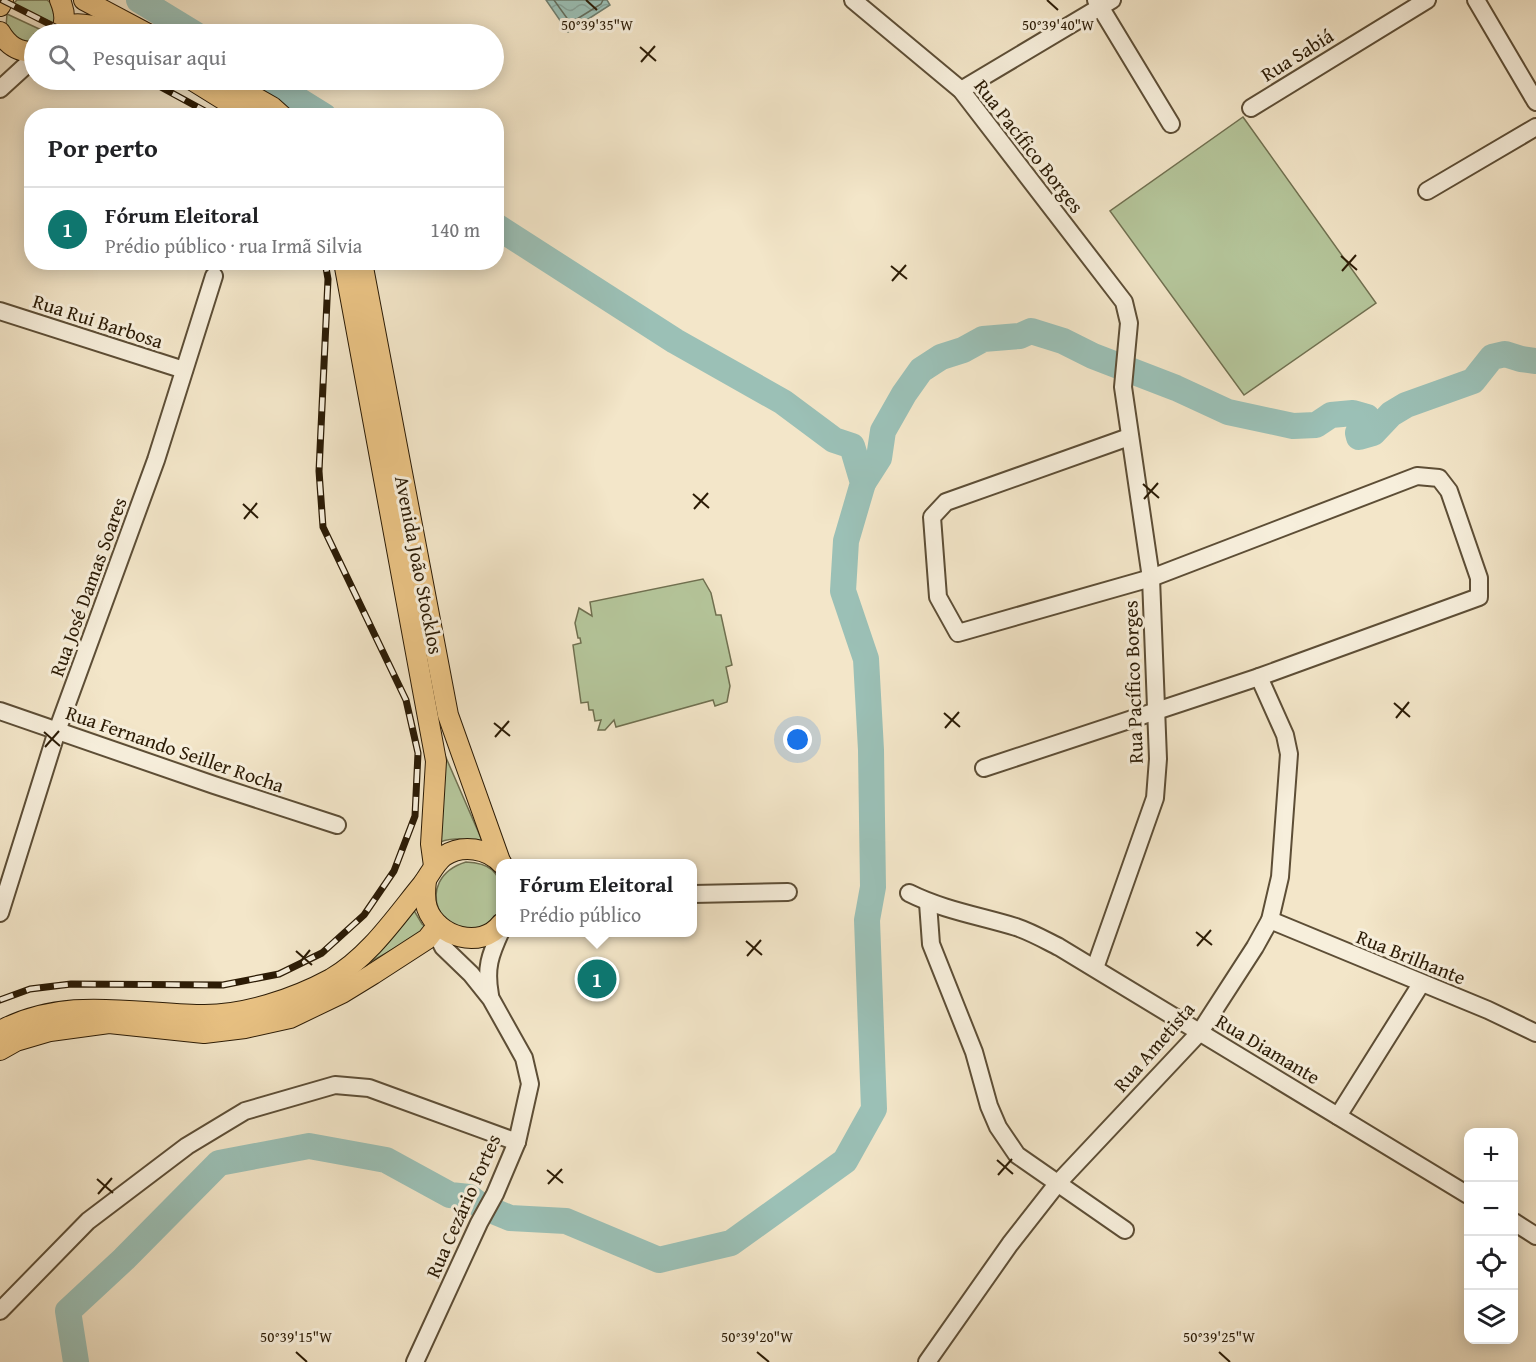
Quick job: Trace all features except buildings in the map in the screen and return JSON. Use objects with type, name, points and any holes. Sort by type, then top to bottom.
[{"type":"main road","points":[[0,6],[2,0]]},
{"type":"main road","points":[[60,0],[64,10],[63,24]]},
{"type":"main road","points":[[84,0],[129,24]]},
{"type":"main road","points":[[2,43],[24,52]]},
{"type":"main road","points":[[208,90],[237,108]]},
{"type":"main road","points":[[243,90],[274,108]]},
{"type":"main road","name":"Avenida João Stocklos","points":[[345,270],[436,761],[430,873],[424,894],[427,908],[440,927]]},
{"type":"main road","name":"Avenida João Stocklos","points":[[364,270],[448,715],[500,859]]},
{"type":"main road","name":"Avenida João Stocklos","points":[[0,1031],[40,1014],[73,1010],[100,1008],[203,1015],[237,1011],[284,1000],[309,990],[353,963],[386,929],[445,856],[459,850],[474,849],[488,853],[497,859]]},
{"type":"main road","points":[[0,1050],[16,1041],[50,1031],[109,1023],[204,1033],[245,1028],[290,1018],[342,993],[427,939],[440,927],[457,937],[472,938],[486,935],[496,928]]},
{"type":"street","name":"Rua Pacífico Borges","points":[[853,0],[961,90],[1124,303],[1129,323],[1123,387],[1151,578],[1158,759],[1155,798],[1095,968]]},
{"type":"street","name":"Rua Sabiá","points":[[1251,108],[1427,0]]},
{"type":"street","points":[[1476,0],[1536,102]]},
{"type":"street","points":[[961,90],[1103,2],[1172,124]]},
{"type":"street","points":[[0,89],[24,67]]},
{"type":"street","points":[[1427,191],[1536,127]]},
{"type":"street","name":"Rua José Damas Soares","points":[[0,912],[57,731],[156,460],[214,276]]},
{"type":"street","name":"Rua Rui Barbosa","points":[[0,311],[184,370]]},
{"type":"street","points":[[984,768],[1259,677],[1479,597],[1479,578],[1449,490],[1439,478],[1417,476],[1151,578],[958,633],[938,597],[932,517],[946,502],[1129,437]]},
{"type":"street","name":"Rua Ametista","points":[[927,1362],[1010,1244],[1057,1184],[1200,1032],[1270,920],[1280,877],[1289,754],[1285,735],[1259,677]]},
{"type":"street","name":"Rua Fernando Seiller Rocha","points":[[0,711],[338,825]]},
{"type":"street","points":[[697,894],[788,892]]},
{"type":"street","name":"Rua Diamante","points":[[909,893],[928,903],[1018,928],[1059,947],[1464,1193]]},
{"type":"street","points":[[928,903],[931,944],[974,1052],[989,1106],[998,1127],[1017,1155],[1125,1230]]},
{"type":"street","name":"Rua Brilhante","points":[[1270,920],[1488,1010],[1536,1033]]},
{"type":"street","name":"Rua Cezário Fortes","points":[[415,1362],[479,1223],[495,1194],[517,1142],[530,1084],[524,1058],[491,999],[471,974],[443,947],[440,940],[440,927]]},
{"type":"street","name":"Rua Cezário Fortes","points":[[491,999],[487,977],[488,966],[499,937]]},
{"type":"street","points":[[1338,1116],[1421,984]]},
{"type":"street","points":[[0,1311],[88,1221],[187,1146],[245,1111],[334,1085],[369,1088],[517,1142]]},
{"type":"street","points":[[1518,1225],[1536,1236]]},
{"type":"green space","points":[[17,0],[47,0],[52,4],[57,24],[55,24],[13,4]]},
{"type":"green space","points":[[7,14],[28,24],[24,24],[24,46],[6,27]]},
{"type":"green space","points":[[1243,117],[1376,303],[1244,395],[1110,211]]},
{"type":"green space","points":[[703,579],[711,593],[716,615],[721,615],[732,665],[726,667],[730,686],[727,702],[715,706],[713,700],[616,727],[614,720],[605,730],[598,730],[601,720],[595,721],[593,710],[589,710],[588,702],[581,703],[573,645],[581,643],[575,623],[579,608],[592,616],[590,602]]},
{"type":"green space","points":[[444,753],[484,845],[459,839],[446,840],[434,845]]},
{"type":"green space","points":[[466,862],[481,864],[496,874],[496,918],[486,925],[470,930],[456,928],[446,920],[438,909],[436,896],[439,882],[449,871]]},
{"type":"green space","points":[[412,907],[422,924],[429,930],[357,969]]},
{"type":"water","points":[[546,0],[607,0],[610,5],[579,25],[573,26],[568,32]]},
{"type":"waterway","points":[[139,0],[179,24]]},
{"type":"waterway","points":[[282,90],[311,108]]},
{"type":"waterway","points":[[76,1362],[68,1311],[124,1259],[219,1163],[309,1146],[386,1160],[450,1195],[469,1197],[481,1206],[510,1218],[566,1221],[659,1260],[731,1243],[845,1161],[874,1109],[867,920],[873,887],[871,750],[866,659],[843,591],[846,541],[863,483],[852,446],[834,440],[783,402],[675,341],[504,231]]},
{"type":"waterway","points":[[863,483],[879,458],[883,431],[921,370],[941,357],[963,350],[983,339],[1020,336],[1031,331],[1063,341],[1093,356],[1176,388],[1228,412],[1293,426],[1316,425],[1331,415],[1353,413],[1367,417],[1366,424],[1358,433],[1359,437],[1373,433],[1391,414],[1406,405],[1473,381],[1492,357],[1505,354],[1536,361]]},
{"type":"railway","points":[[2,0],[49,24]]},
{"type":"railway","points":[[166,90],[199,108]]},
{"type":"railway","points":[[0,1000],[30,989],[71,984],[223,985],[279,974],[322,953],[364,915],[394,871],[415,816],[418,753],[406,700],[323,527],[319,471],[328,279],[326,270]]},
{"type":"place","name":"Fórum Eleitoral","points":[[597,979]]}]
